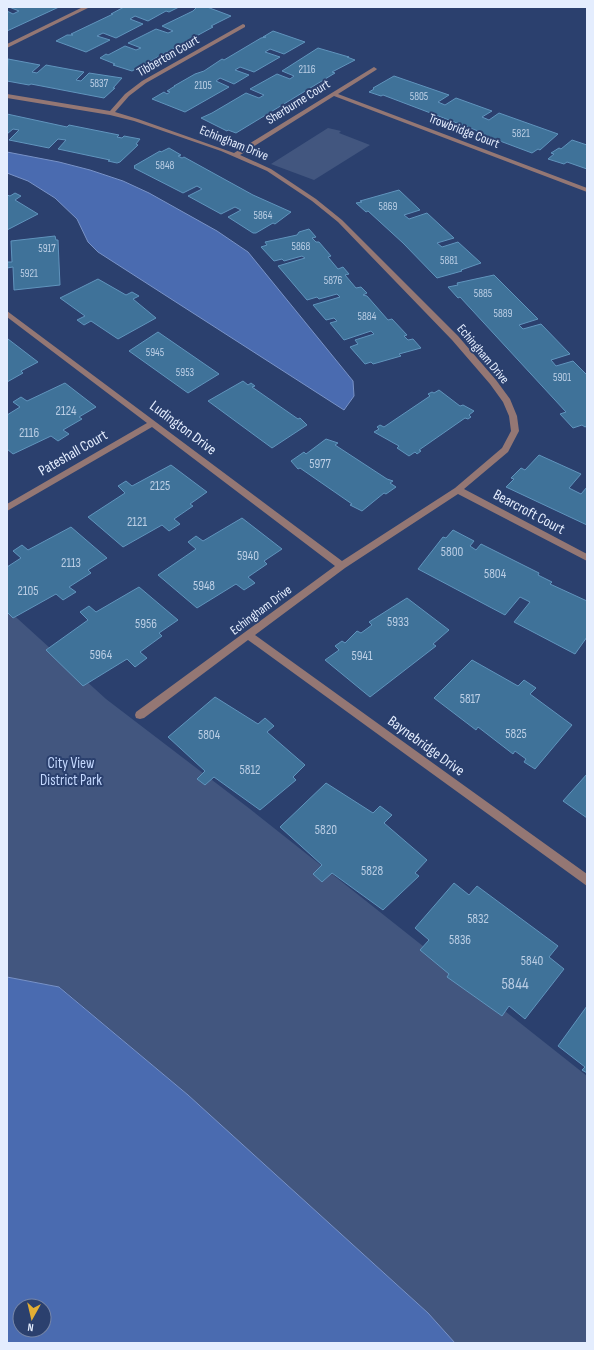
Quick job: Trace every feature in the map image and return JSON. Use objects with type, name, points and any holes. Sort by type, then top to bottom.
[{"type":"street","points":[[7,46],[87,7]]},
{"type":"street","name":"Tibberton Court","points":[[111,113],[127,95],[144,82],[243,26]]},
{"type":"street","name":"Sherburne Court","points":[[235,155],[374,69]]},
{"type":"street","name":"Trowbridge Court","points":[[333,94],[587,190]]},
{"type":"street","name":"Echingham Drive","points":[[7,96],[111,113],[168,130],[235,155],[269,170],[314,200],[340,221],[455,338],[493,382],[507,401],[513,416],[515,431],[505,450],[458,490],[342,566],[140,715]]},
{"type":"street","name":"Ludington Drive","points":[[7,312],[342,566]]},
{"type":"street","name":"Pateshall Court","points":[[7,508],[153,423]]},
{"type":"street","name":"Bearcroft Court","points":[[458,490],[587,558]]},
{"type":"street","name":"Baynebridge Drive","points":[[248,635],[587,881]]},
{"type":"green space","points":[[328,128],[341,131],[339,133],[370,145],[314,180],[271,164]]},
{"type":"green space","name":"City View District Park","points":[[7,609],[106,699],[250,809],[587,1076],[587,1343],[455,1343],[428,1313],[188,1095],[60,987],[7,977]]},
{"type":"shaded area","points":[[7,152],[59,162],[123,181],[149,193],[217,231],[248,252],[353,381],[354,396],[344,410],[98,252],[88,242],[77,219],[55,198],[28,181],[7,173]]},
{"type":"shaded area","points":[[7,977],[59,987],[188,1095],[428,1313],[455,1343],[7,1343]]},
{"type":"building","points":[[9,7],[59,7],[7,31],[7,11],[13,14],[19,11]]},
{"type":"building","points":[[124,7],[179,7],[169,12],[166,11],[148,21],[135,16],[130,19],[143,24],[116,38],[103,33],[97,36],[110,40],[86,52],[56,41],[67,35],[73,35],[71,34],[113,14],[111,14]]},
{"type":"building","points":[[197,7],[207,7],[231,16],[132,71],[113,65],[115,64],[100,58],[125,46],[136,50],[141,48],[128,43],[156,29],[168,33],[173,31],[162,26],[193,11]]},
{"type":"building","points":[[273,31],[305,42],[284,54],[270,49],[265,52],[280,57],[254,72],[240,67],[235,70],[249,75],[234,84],[220,78],[216,81],[229,87],[185,112],[152,99],[164,92],[167,94],[170,92],[167,91],[174,86],[195,74],[204,71],[222,59],[224,60],[261,38],[266,37],[263,37]]},
{"type":"building","points":[[318,48],[355,60],[332,72],[335,73],[236,133],[227,131],[201,118],[246,93],[259,98],[264,95],[250,89],[277,74],[290,79],[294,76],[282,71]]},
{"type":"building","points":[[8,59],[40,65],[32,72],[37,73],[46,65],[84,72],[76,80],[81,81],[89,73],[122,78],[113,88],[115,88],[104,98],[7,81]]},
{"type":"building","points":[[394,76],[449,95],[438,102],[445,105],[456,98],[492,111],[482,117],[489,120],[499,113],[558,134],[540,150],[538,149],[532,153],[383,95],[381,96],[369,92],[374,89],[373,88]]},
{"type":"building","points":[[7,114],[67,127],[69,125],[119,135],[117,137],[122,138],[124,136],[140,139],[136,144],[138,145],[117,163],[108,161],[110,160],[58,149],[66,140],[58,139],[49,148],[9,140],[19,130],[13,129],[7,134]]},
{"type":"building","points":[[572,140],[587,145],[587,169],[567,162],[564,164],[548,159],[554,154],[551,153],[559,148],[561,149]]},
{"type":"building","points":[[169,148],[181,155],[178,156],[182,158],[184,157],[253,195],[291,212],[275,224],[273,223],[256,233],[253,233],[228,217],[241,210],[235,207],[221,214],[188,196],[202,189],[197,186],[183,193],[134,168],[134,166],[160,151],[161,152]]},
{"type":"building","points":[[399,190],[420,210],[404,215],[409,219],[427,213],[454,238],[437,243],[442,247],[458,242],[481,263],[461,270],[462,271],[437,278],[403,243],[368,211],[366,212],[356,203]]},
{"type":"building","points":[[15,193],[21,196],[15,200],[38,214],[7,230],[7,195],[10,196]]},
{"type":"building","points":[[309,229],[316,237],[312,238],[316,242],[319,242],[331,256],[328,257],[338,269],[343,267],[349,274],[345,275],[356,288],[361,287],[367,293],[363,295],[367,296],[388,320],[392,319],[407,335],[404,336],[408,340],[413,339],[421,348],[399,354],[401,356],[373,364],[371,362],[365,364],[350,347],[358,344],[355,340],[374,334],[371,331],[344,340],[330,323],[337,321],[334,318],[326,320],[313,305],[340,297],[337,294],[319,299],[317,297],[307,300],[278,266],[305,258],[302,256],[284,261],[282,259],[274,261],[261,247],[267,245],[265,242],[297,235],[299,232]]},
{"type":"building","points":[[55,236],[56,240],[58,240],[60,285],[14,290],[13,267],[7,268],[7,262],[12,262],[11,241]]},
{"type":"building","points":[[494,275],[538,319],[519,325],[523,329],[541,324],[570,354],[551,360],[556,366],[573,361],[587,375],[587,426],[585,427],[582,425],[573,428],[560,414],[566,412],[460,297],[458,298],[448,287],[458,285],[457,283]]},
{"type":"building","points":[[98,279],[126,295],[132,292],[139,296],[133,299],[156,318],[118,339],[91,321],[84,325],[77,320],[85,316],[60,298]]},
{"type":"building","points":[[158,332],[219,374],[188,393],[129,351]]},
{"type":"building","points":[[8,339],[38,362],[21,371],[23,373],[7,382],[7,340]]},
{"type":"building","points":[[243,381],[248,385],[251,383],[255,386],[252,387],[298,419],[300,418],[307,425],[272,448],[208,401]]},
{"type":"building","points":[[65,383],[96,407],[79,417],[82,419],[63,430],[69,434],[58,441],[51,436],[13,454],[7,449],[7,415],[20,407],[13,402],[21,397],[27,401]]},
{"type":"building","points":[[439,390],[460,406],[463,405],[474,411],[469,415],[471,417],[468,419],[465,418],[419,450],[421,451],[417,454],[415,452],[409,456],[397,448],[399,446],[374,432],[379,429],[377,427],[380,425],[384,427],[430,396],[428,394]]},
{"type":"building","points":[[326,439],[338,443],[335,445],[387,479],[393,481],[390,483],[396,487],[386,494],[384,493],[362,511],[350,505],[352,504],[300,468],[298,469],[291,461],[304,452],[306,454]]},
{"type":"building","points":[[539,455],[581,474],[569,488],[581,494],[587,487],[587,525],[506,487],[514,479],[511,478],[521,468],[525,470]]},
{"type":"building","points":[[171,465],[207,492],[190,504],[193,506],[174,519],[180,524],[169,531],[162,525],[123,547],[88,517],[125,493],[118,486],[126,481],[132,486]]},
{"type":"building","points":[[242,518],[282,549],[264,561],[267,564],[248,577],[255,583],[244,590],[236,584],[197,608],[158,575],[196,549],[188,542],[196,536],[203,541]]},
{"type":"building","points":[[71,527],[107,558],[88,570],[91,573],[69,587],[76,592],[63,600],[56,594],[13,618],[7,612],[7,567],[21,558],[13,551],[22,545],[28,550]]},
{"type":"building","points":[[453,530],[474,541],[470,546],[476,550],[481,544],[539,573],[538,575],[552,582],[550,584],[587,601],[587,637],[575,654],[514,622],[530,602],[520,597],[505,615],[418,569],[443,537],[446,538]]},
{"type":"building","points":[[139,587],[178,620],[159,633],[162,636],[140,652],[147,658],[135,667],[127,659],[83,686],[46,650],[88,620],[80,612],[89,606],[96,612]]},
{"type":"building","points":[[407,598],[449,630],[433,644],[436,646],[370,697],[325,660],[339,650],[335,646],[342,641],[345,643],[357,631],[361,633],[372,625],[369,622]]},
{"type":"building","points":[[472,660],[518,686],[524,680],[536,688],[530,694],[572,725],[535,769],[524,762],[526,759],[515,751],[513,754],[478,727],[476,730],[434,698]]},
{"type":"building","points":[[215,697],[258,724],[265,718],[274,726],[267,732],[305,765],[293,777],[296,780],[260,810],[214,777],[205,785],[197,779],[205,771],[168,737]]},
{"type":"building","points":[[587,774],[587,818],[563,801]]},
{"type":"building","points":[[326,783],[373,813],[380,806],[392,815],[384,823],[427,860],[415,873],[419,876],[383,910],[332,873],[322,882],[313,874],[322,865],[280,827]]},
{"type":"building","points":[[454,883],[469,895],[477,886],[558,946],[549,957],[564,969],[525,1019],[509,1006],[502,1016],[447,977],[449,974],[420,950],[429,940],[415,928]]},
{"type":"building","points":[[587,1006],[587,1073],[582,1070],[585,1067],[558,1046]]}]
